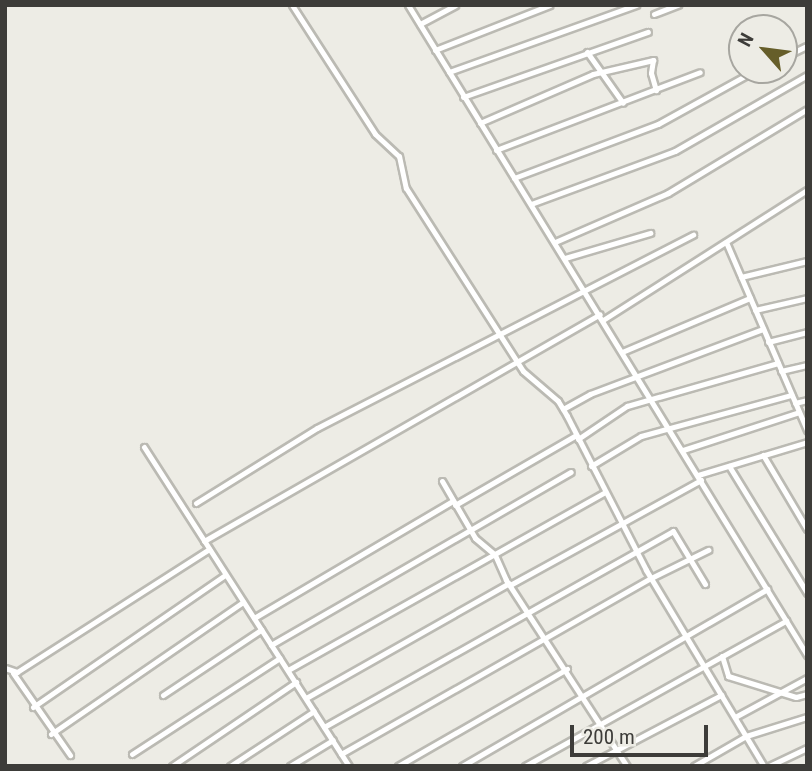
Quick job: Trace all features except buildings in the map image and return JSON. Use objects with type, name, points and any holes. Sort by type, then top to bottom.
[{"type":"street","points":[[292,5],[375,134],[399,156],[406,188],[517,362],[563,409],[604,494],[635,550],[746,736],[767,766],[807,748]]},
{"type":"street","points":[[408,5],[807,655]]},
{"type":"street","points":[[420,24],[455,5]]},
{"type":"street","points":[[435,50],[550,5]]},
{"type":"street","points":[[449,72],[636,5]]},
{"type":"street","points":[[654,14],[678,5]]},
{"type":"street","points":[[463,97],[648,32]]},
{"type":"street","points":[[587,53],[623,103]]},
{"type":"street","points":[[480,123],[602,71],[653,60],[651,73],[656,90]]},
{"type":"street","points":[[496,149],[700,72]]},
{"type":"street","points":[[531,204],[675,151],[807,75]]},
{"type":"street","points":[[514,178],[658,124],[730,84]]},
{"type":"street","points":[[555,242],[668,192],[807,108]]},
{"type":"street","points":[[204,541],[601,317],[807,190]]},
{"type":"street","points":[[565,258],[650,233]]},
{"type":"street","points":[[196,503],[317,428],[693,235]]},
{"type":"street","points":[[726,242],[807,430]]},
{"type":"street","points":[[741,277],[807,261]]},
{"type":"street","points":[[622,352],[750,298]]},
{"type":"street","points":[[755,310],[807,298]]},
{"type":"street","points":[[563,409],[637,376],[763,329]]},
{"type":"street","points":[[768,342],[807,332]]},
{"type":"street","points":[[254,618],[454,503],[577,437],[627,406],[653,402],[778,363]]},
{"type":"street","points":[[781,371],[807,365]]},
{"type":"street","points":[[591,466],[641,436],[671,431],[792,395]]},
{"type":"street","points":[[795,403],[807,400]]},
{"type":"street","points":[[683,450],[799,412]]},
{"type":"street","points":[[306,698],[700,478],[729,466],[807,442]]},
{"type":"street","points":[[144,447],[349,766]]},
{"type":"street","points":[[763,455],[807,529]]},
{"type":"street","points":[[729,466],[807,593]]},
{"type":"street","points":[[271,645],[571,472]]},
{"type":"street","points":[[442,481],[471,530],[495,555],[509,584],[567,669],[627,766]]},
{"type":"street","points":[[288,670],[604,494]]},
{"type":"street","points":[[324,727],[673,531],[692,558],[705,584]]},
{"type":"street","points":[[13,673],[209,549]]},
{"type":"street","points":[[341,754],[651,578],[708,550]]},
{"type":"street","points":[[33,707],[225,575]]},
{"type":"street","points":[[462,766],[582,693],[766,589]]},
{"type":"street","points":[[51,734],[243,602]]},
{"type":"street","points":[[525,766],[786,621]]},
{"type":"street","points":[[163,695],[261,630]]},
{"type":"street","points":[[722,656],[728,676],[751,686],[783,691],[796,697],[807,694]]},
{"type":"street","points":[[132,754],[280,658]]},
{"type":"street","points":[[5,668],[13,673],[51,734],[70,755]]},
{"type":"street","points":[[398,766],[567,669]]},
{"type":"street","points":[[734,718],[807,678]]},
{"type":"street","points":[[172,766],[296,682]]},
{"type":"street","points":[[586,766],[721,695]]},
{"type":"street","points":[[230,766],[314,711]]},
{"type":"street","points":[[694,766],[746,736],[807,717]]},
{"type":"street","points":[[290,766],[333,740]]}]
